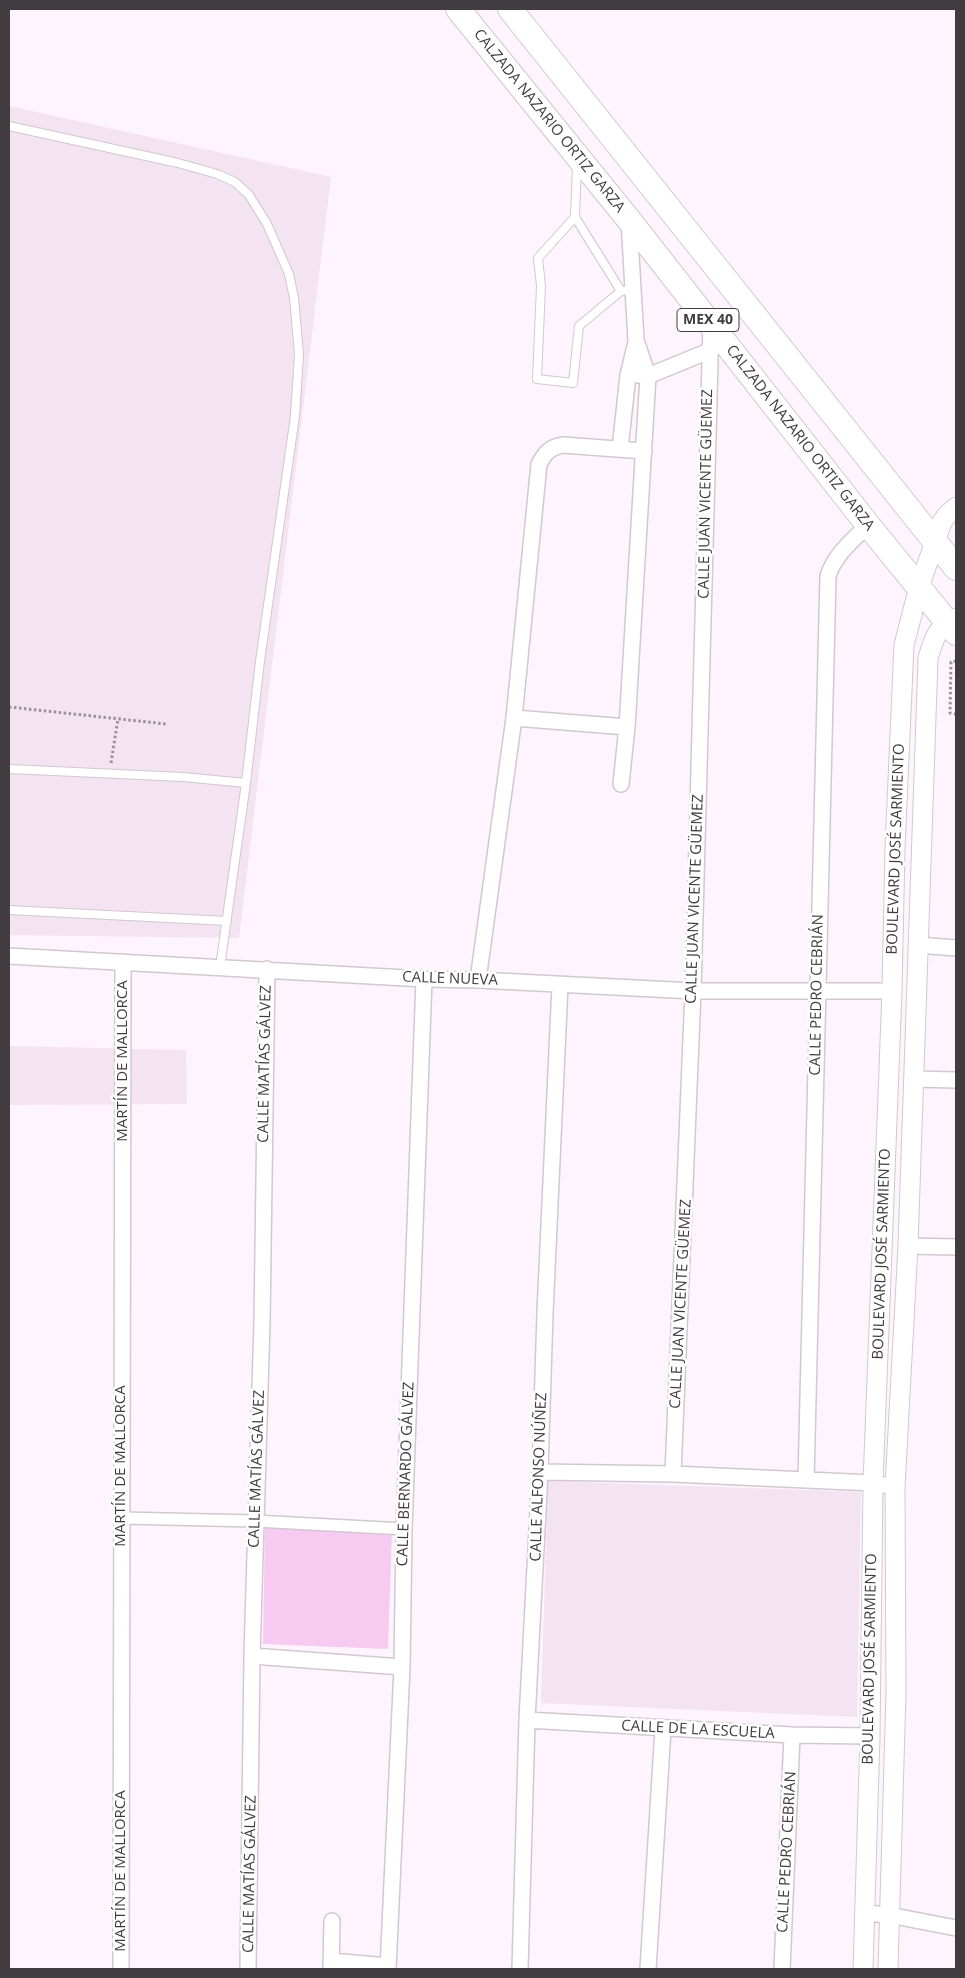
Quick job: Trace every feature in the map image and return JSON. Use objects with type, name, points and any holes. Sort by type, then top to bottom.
[{"type":"main road","name":"CALZADA NAZARIO ORTIZ GARZA","points":[[458,9],[629,220],[868,526],[953,624]]},
{"type":"main road","name":"MEX 40","points":[[510,9],[956,568]]},
{"type":"street","points":[[621,784],[627,727],[648,376],[636,340],[627,290],[629,220]]},
{"type":"street","name":"CALLE JUAN VICENTE GÜEMEZ","points":[[673,1474],[693,991],[711,324]]},
{"type":"street","points":[[620,449],[628,375],[636,340]]},
{"type":"street","points":[[628,375],[648,376],[710,352]]},
{"type":"street","points":[[478,980],[514,718],[540,464],[545,452],[554,446],[644,451]]},
{"type":"street","name":"BOULEVARD JOSÉ SARMIENTO","points":[[863,1969],[870,1736],[873,1483],[904,645],[919,587],[936,544],[942,522],[956,507]]},
{"type":"street","name":"CALLE PEDRO CEBRIÁN","points":[[806,1480],[828,576],[832,564],[841,552],[868,526]]},
{"type":"street","name":"BOULEVARD JOSÉ SARMIENTO","points":[[888,1969],[896,1693],[895,1487],[908,1246],[920,848],[928,658],[933,639],[953,624]]},
{"type":"street","points":[[514,718],[627,727]]},
{"type":"street","points":[[895,848],[920,848]]},
{"type":"street","points":[[918,945],[956,948]]},
{"type":"street","name":"CALLE NUEVA","points":[[9,956],[424,979],[693,991],[892,991]]},
{"type":"street","name":"MARTÍN DE MALLORCA","points":[[121,1969],[123,962]]},
{"type":"street","name":"CALLE MATÍAS GÁLVEZ","points":[[248,1969],[252,1656],[262,1320],[267,969]]},
{"type":"street","name":"CALLE BERNARDO GÁLVEZ","points":[[388,1968],[402,1667],[404,1529],[424,979]]},
{"type":"street","name":"CALLE ALFONSO NÚÑEZ","points":[[520,1969],[527,1720],[540,1472],[545,1313],[560,985]]},
{"type":"street","points":[[913,1079],[956,1080]]},
{"type":"street","points":[[908,1246],[956,1247]]},
{"type":"street","points":[[540,1472],[673,1474],[873,1483],[895,1487]]},
{"type":"street","points":[[122,1518],[255,1521],[404,1529]]},
{"type":"street","points":[[252,1656],[402,1667]]},
{"type":"street","name":"CALLE DE LA ESCUELA","points":[[527,1720],[663,1729],[792,1735],[870,1736]]},
{"type":"street","points":[[648,1969],[663,1729]]},
{"type":"street","name":"CALLE PEDRO CEBRIÁN","points":[[782,1969],[792,1735]]},
{"type":"street","points":[[865,1914],[889,1915],[956,1928]]},
{"type":"street","points":[[332,1921],[331,1965],[388,1968]]},
{"type":"lane","points":[[9,126],[178,163],[212,172],[235,182],[249,195],[267,224],[289,274],[294,298],[299,354],[294,416],[220,967]]},
{"type":"lane","points":[[575,217],[538,258],[541,286],[537,379],[573,383],[579,326],[627,290],[575,217],[578,156]]},
{"type":"lane","points":[[9,769],[184,777],[246,783]]},
{"type":"lane","points":[[9,910],[227,921]]},
{"type":"path","points":[[956,661],[951,662],[950,714],[956,714]]},
{"type":"path","points":[[9,714],[9,707],[166,724]]},
{"type":"path","points":[[110,773],[118,718]]},
{"type":"shaded area","points":[[9,106],[331,177],[239,938],[9,935]]},
{"type":"shaded area","points":[[9,1046],[186,1050],[187,1104],[9,1105]]},
{"type":"shaded area","points":[[548,1481],[861,1492],[857,1717],[541,1703]]},
{"type":"shaded area","points":[[265,1525],[392,1530],[388,1649],[263,1644]]}]
